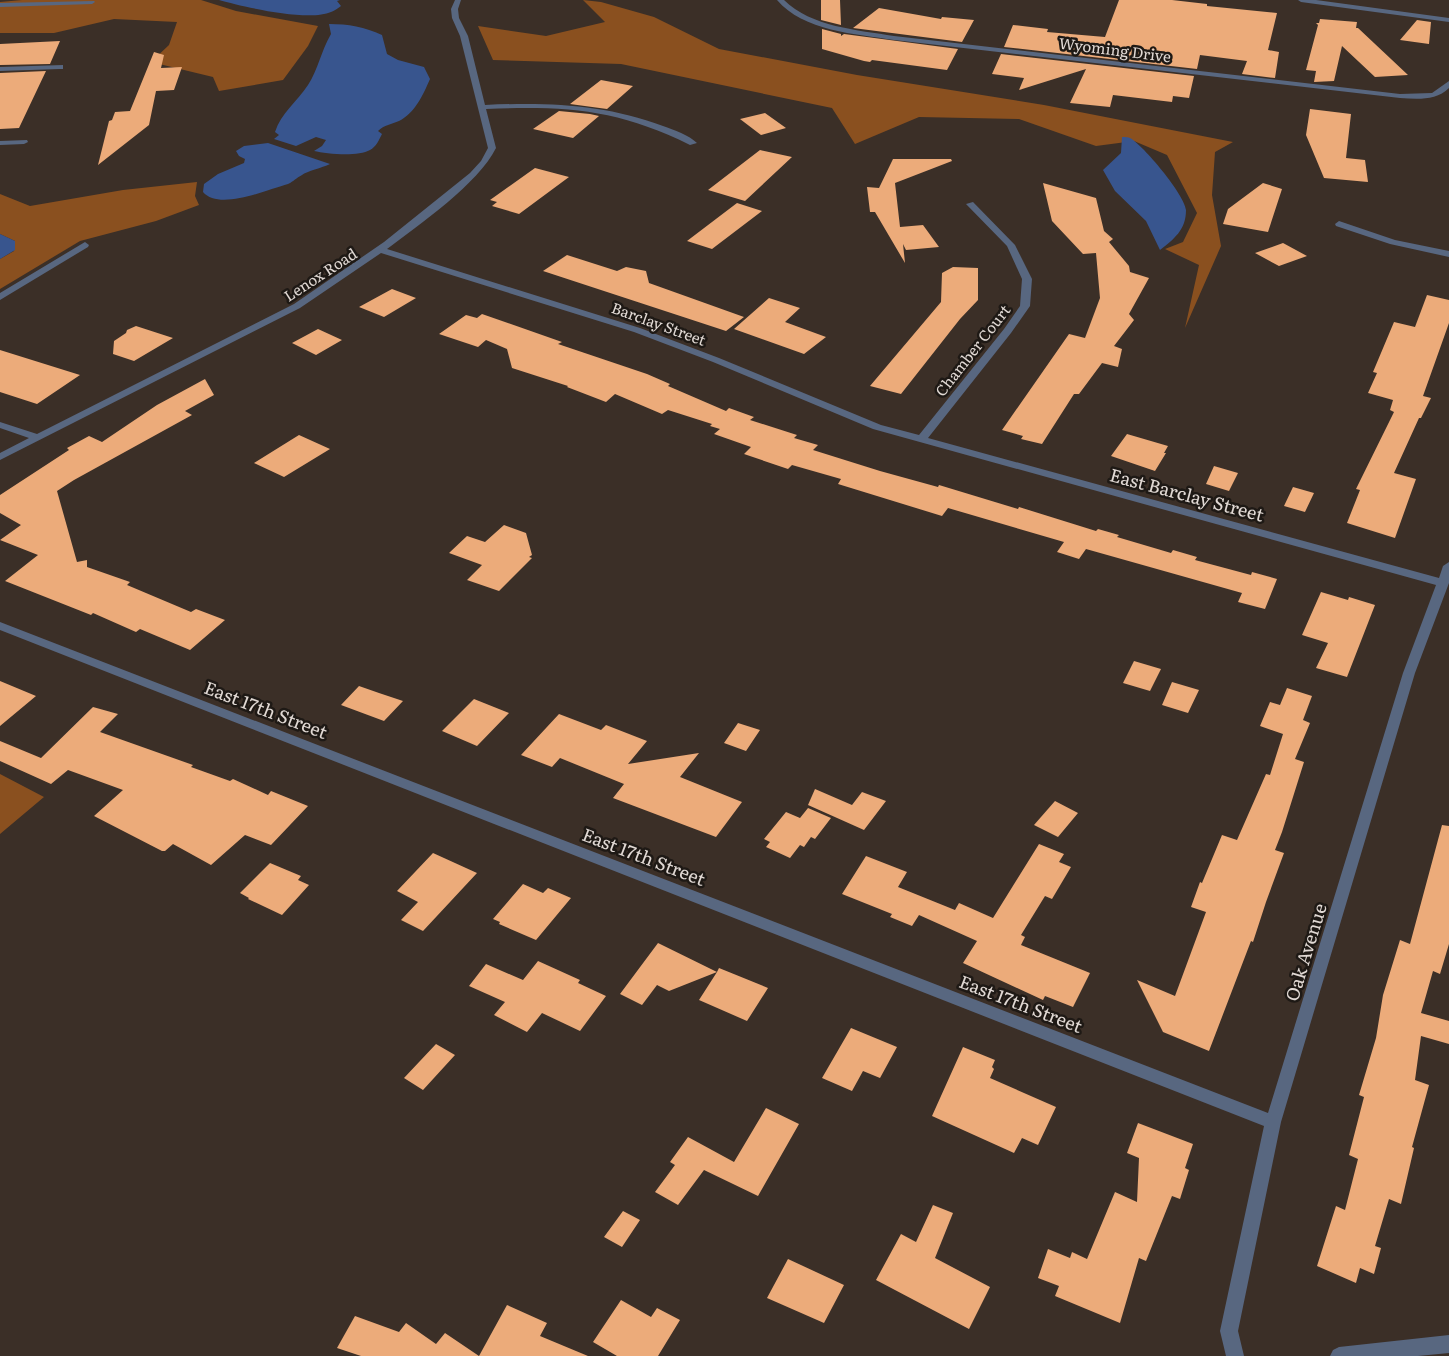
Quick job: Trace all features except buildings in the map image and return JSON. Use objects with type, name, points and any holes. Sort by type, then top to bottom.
[{"type":"street","name":"Lenox Road","points":[[0,457],[177,369],[297,306],[382,250],[466,181],[485,162],[492,148],[464,36],[455,20],[455,5],[458,0]]},
{"type":"street","name":"Wyoming Drive","points":[[780,0],[782,4],[802,15],[826,25],[894,38],[1400,96],[1429,97],[1446,89],[1449,83]]},
{"type":"street","points":[[1301,0],[1449,20]]},
{"type":"street","points":[[0,5],[92,2]]},
{"type":"street","points":[[0,69],[60,67]]},
{"type":"street","points":[[483,107],[545,104],[601,110],[637,118],[669,130],[693,143]]},
{"type":"street","points":[[0,143],[24,142]]},
{"type":"street","name":"Chamber Court","points":[[922,439],[1008,331],[1025,306],[1028,279],[1011,245],[970,204]]},
{"type":"street","points":[[1339,224],[1393,242],[1449,254]]},
{"type":"street","points":[[0,297],[86,245]]},
{"type":"street","name":"Barclay Street","points":[[382,250],[637,330],[716,360],[877,427],[922,439]]},
{"type":"street","points":[[0,425],[38,438]]},
{"type":"street","name":"East Barclay Street","points":[[922,439],[1443,583]]},
{"type":"street","name":"Oak Avenue","points":[[1236,1356],[1229,1331],[1273,1122],[1409,673],[1449,566]]},
{"type":"street","name":"East 17th Street","points":[[0,626],[1273,1122]]},
{"type":"street","points":[[1339,1356],[1449,1344]]},
{"type":"shaded area","points":[[22,0],[201,0],[236,11],[318,26],[308,46],[283,80],[219,91],[213,77],[151,62],[169,45],[177,22],[114,19],[54,33],[0,33],[0,2]]},
{"type":"shaded area","points":[[583,0],[601,2],[654,17],[719,49],[857,75],[1044,105],[1233,142],[1215,152],[1212,195],[1221,246],[1185,328],[1199,265],[1165,249],[1183,242],[1197,213],[1167,155],[1134,141],[1096,146],[1019,119],[919,117],[855,144],[832,108],[621,64],[493,60],[478,26],[546,36],[605,22]]},
{"type":"shaded area","points":[[197,182],[195,196],[199,205],[156,221],[80,241],[0,289],[0,259],[14,251],[15,241],[0,234],[0,194],[30,206],[123,190]]},
{"type":"shaded area","points":[[0,774],[44,797],[0,834]]},
{"type":"water","points":[[219,0],[340,0],[337,1],[341,6],[321,15],[307,15],[276,12]]},
{"type":"water","points":[[329,24],[356,27],[382,35],[387,54],[398,60],[424,67],[430,79],[410,113],[405,118],[380,129],[378,131],[382,134],[372,149],[358,154],[314,151],[322,146],[326,140],[316,137],[296,146],[274,139],[279,135],[275,132],[281,119],[304,91],[314,73],[331,34]]},
{"type":"water","points":[[1122,137],[1136,142],[1144,150],[1171,182],[1184,203],[1186,210],[1181,229],[1160,250],[1146,221],[1115,191],[1103,170],[1121,153]]},
{"type":"water","points":[[268,143],[330,164],[304,174],[288,184],[243,197],[220,200],[210,197],[203,192],[204,184],[218,174],[244,163],[245,159],[239,156],[236,151],[244,146]]},
{"type":"water","points":[[0,234],[15,241],[15,250],[0,259]]}]
